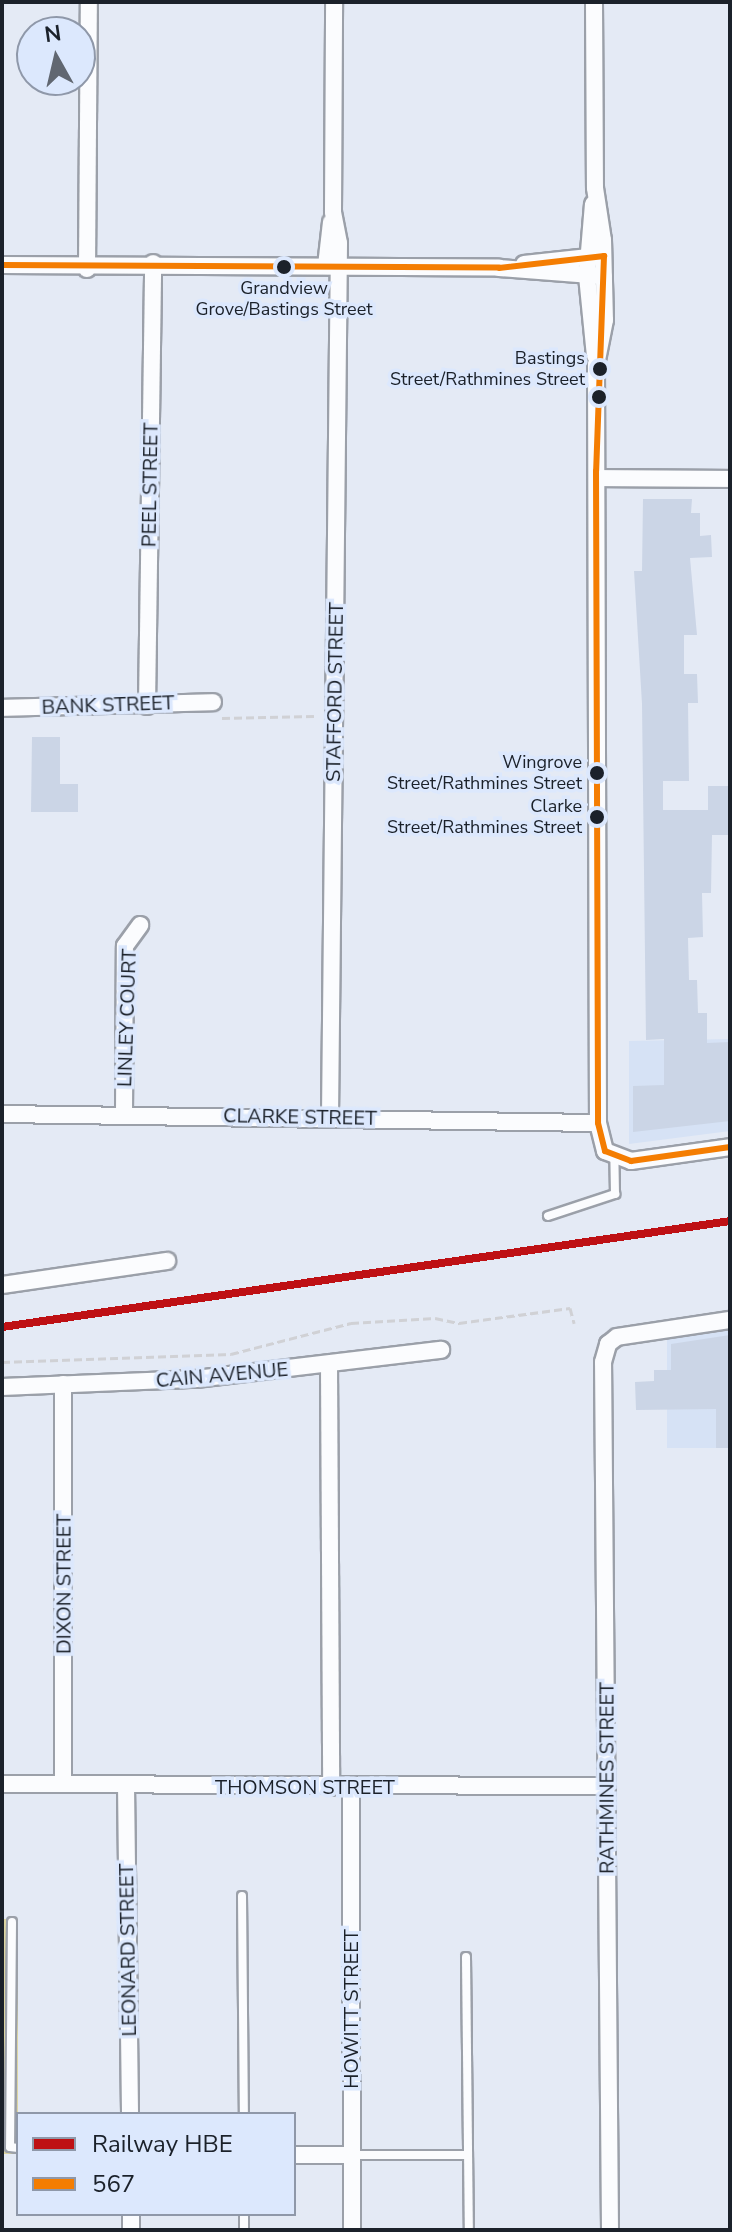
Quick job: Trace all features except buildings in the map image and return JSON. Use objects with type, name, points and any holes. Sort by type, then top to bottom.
[{"type":"street","points":[[87,269],[89,2]]},
{"type":"street","name":"STAFFORD STREET","points":[[330,1117],[334,2]]},
{"type":"street","points":[[594,2],[596,276],[605,320],[596,365],[598,1123],[610,1152],[631,1161],[730,1147]]},
{"type":"street","points":[[499,268],[596,256]]},
{"type":"street","points":[[2,265],[87,269],[153,263],[499,268],[596,276]]},
{"type":"street","name":"PEEL STREET","points":[[147,706],[153,263]]},
{"type":"street","points":[[597,478],[730,479]]},
{"type":"street","name":"BANK STREET","points":[[2,708],[213,702]]},
{"type":"street","name":"LINLEY COURT","points":[[124,1115],[125,946],[140,925]]},
{"type":"street","name":"CLARKE STREET","points":[[2,1114],[598,1123]]},
{"type":"street","points":[[2,1285],[167,1261]]},
{"type":"street","name":"RATHMINES STREET","points":[[610,2230],[603,1362],[608,1344],[623,1335],[730,1320]]},
{"type":"street","name":"CAIN AVENUE","points":[[2,1387],[155,1382],[329,1365],[441,1350]]},
{"type":"street","points":[[329,1365],[331,1787]]},
{"type":"street","name":"DIXON STREET","points":[[63,1384],[63,1784]]},
{"type":"street","name":"THOMSON STREET","points":[[2,1784],[607,1786]]},
{"type":"street","name":"LEONARD STREET","points":[[126,1785],[130,2112]]},
{"type":"street","name":"HOWITT STREET","points":[[351,1787],[352,2230]]},
{"type":"street","points":[[296,2155],[350,2155]]},
{"type":"lane","points":[[548,1216],[615,1194],[610,1152]]},
{"type":"lane","points":[[242,1896],[244,2112]]},
{"type":"lane","points":[[12,1922],[10,2147],[16,2148]]},
{"type":"lane","points":[[466,1957],[469,2230]]},
{"type":"lane","points":[[350,2155],[468,2155]]},
{"type":"path","points":[[221,718],[314,716]]},
{"type":"path","points":[[2,1362],[231,1354],[351,1323],[435,1318],[459,1323],[570,1308],[574,1323]]},
{"type":"shaded area","points":[[730,1039],[730,1131],[629,1144],[629,1041]]},
{"type":"shaded area","points":[[667,1328],[730,1328],[730,1448],[667,1448]]},
{"type":"shaded area","points":[[2,1919],[18,1919],[16,2154],[2,2154]]},
{"type":"rail line","name":"HBE","points":[[2,1327],[730,1221]]},
{"type":"transit line","name":"567","points":[[2,265],[499,268],[604,256],[596,471],[598,1123],[605,1151]]},
{"type":"transit line","name":"567","points":[[605,1151],[631,1161],[730,1147]]},
{"type":"place","name":"Grandview Grove/Bastings Street","points":[[284,267]]},
{"type":"place","name":"Bastings Street/Rathmines Street","points":[[600,369]]},
{"type":"place","name":"Wingrove Street/Rathmines Street","points":[[597,773]]},
{"type":"place","name":"Clarke Street/Rathmines Street","points":[[597,817]]}]
